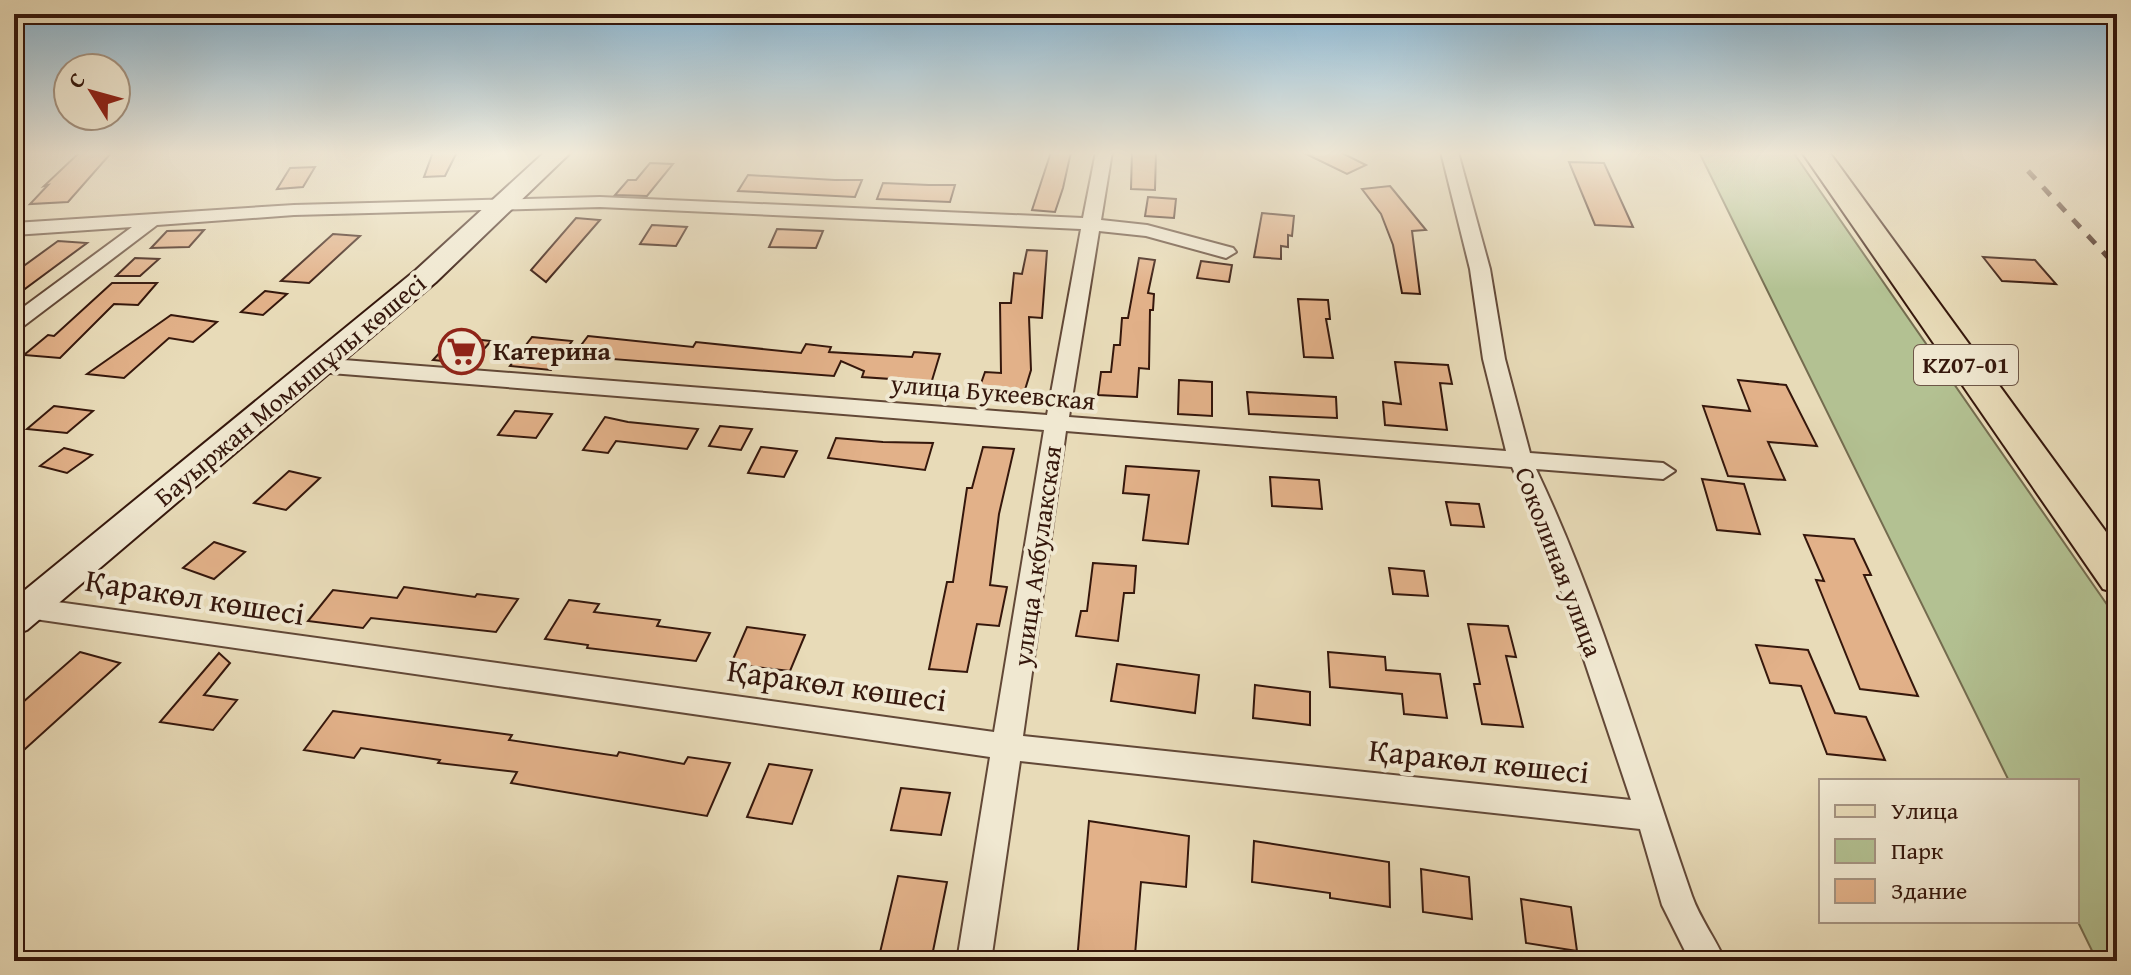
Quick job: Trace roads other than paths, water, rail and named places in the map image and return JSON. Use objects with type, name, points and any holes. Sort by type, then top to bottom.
[{"type":"main road","name":"KZ07-01","points":[[1847,198],[2117,578]]},
{"type":"street","name":"Бауыржан Момышұлы көшесі","points":[[19,611],[426,276],[511,198]]},
{"type":"street","name":"улица Акбулакская","points":[[974,961],[1056,425],[1095,198]]},
{"type":"street","name":"Соколиная улица","points":[[1461,198],[1480,269],[1494,359],[1521,462],[1553,531],[1652,816],[1678,905],[1708,961]]},
{"type":"street","points":[[14,229],[294,210],[600,202],[1090,224],[1147,231],[1226,252]]},
{"type":"street","points":[[14,324],[150,222]]},
{"type":"street","name":"улица Букеевская","points":[[318,365],[1663,471]]},
{"type":"street","name":"Қаракөл көшесі","points":[[19,611],[1009,747],[1652,816]]},
{"type":"railway","points":[[2053,198],[2117,267]]},
{"type":"place","name":"Катерина","points":[[462,351]]}]
